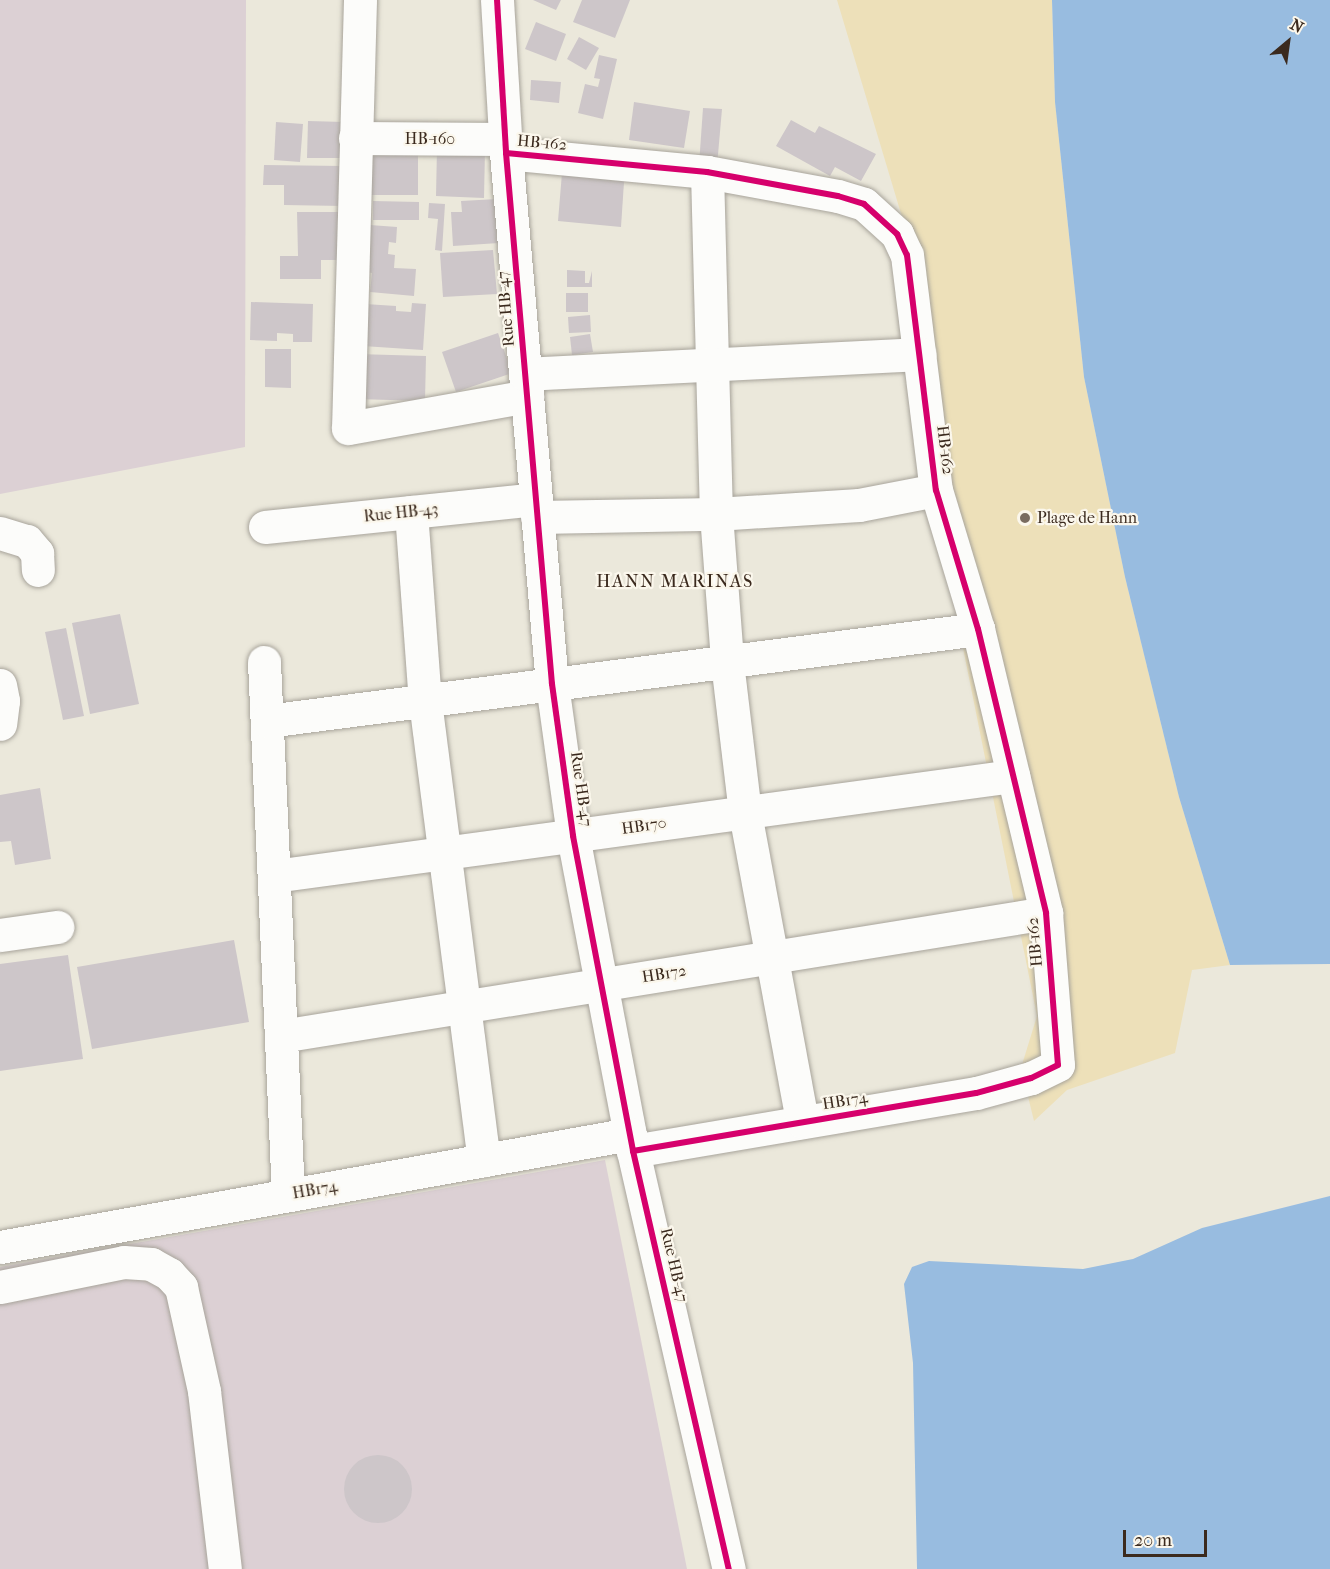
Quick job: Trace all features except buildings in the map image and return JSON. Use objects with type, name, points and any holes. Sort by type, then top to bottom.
[{"type":"street","points":[[360,0],[348,428],[526,385],[712,363],[919,354]]},
{"type":"street","name":"Rue HB-47","points":[[497,0],[506,146],[552,684],[573,836],[632,1142],[729,1569]]},
{"type":"street","name":"HB-160","points":[[355,138],[506,146]]},
{"type":"street","name":"HB-162","points":[[506,146],[707,172],[838,196],[864,204],[880,214],[897,234],[907,255],[936,490],[978,629],[1046,913],[1058,1065]]},
{"type":"street","points":[[707,172],[716,514],[727,662],[745,813],[802,1122]]},
{"type":"street","name":"Rue HB-43","points":[[265,527],[411,512],[537,508],[716,514],[859,505],[936,490]]},
{"type":"street","points":[[411,512],[425,701],[484,1160]]},
{"type":"street","points":[[0,533],[27,541],[37,553],[38,570]]},
{"type":"street","points":[[267,721],[978,629]]},
{"type":"street","points":[[264,662],[288,1195]]},
{"type":"street","points":[[0,685],[3,701],[0,724]]},
{"type":"street","name":"HB170","points":[[274,876],[1013,776]]},
{"type":"street","name":"HB172","points":[[281,1036],[1046,913]]},
{"type":"street","points":[[0,935],[57,927]]},
{"type":"street","name":"HB174","points":[[1,1243],[484,1160],[802,1122],[976,1093],[1031,1078],[1058,1065]]},
{"type":"street","points":[[0,1287],[124,1262],[151,1264],[169,1274],[181,1287],[204,1391],[225,1569]]},
{"type":"shaded area","points":[[0,0],[246,0],[245,447],[0,494]]},
{"type":"shaded area","points":[[605,1160],[687,1569],[0,1569],[0,1267]]},
{"type":"sand","name":"Plage de Hann","points":[[837,0],[1052,0],[1055,102],[1084,377],[1125,577],[1179,797],[1230,965],[1192,970],[1175,1053],[1067,1090],[1034,1121],[1021,1068],[1037,1016],[925,459],[905,227]]},
{"type":"water","points":[[1052,0],[1330,0],[1330,964],[1230,965],[1179,797],[1125,577],[1084,377],[1055,102]]},
{"type":"water","points":[[1330,1196],[1330,1569],[917,1569],[913,1363],[904,1284],[912,1267],[929,1261],[1083,1269],[1133,1259],[1202,1228]]},
{"type":"cycle path","points":[[497,0],[506,153],[552,684],[573,836],[633,1151],[729,1569]]},
{"type":"cycle path","points":[[506,153],[707,172],[838,196],[864,204],[897,234],[907,255],[936,490],[978,629],[1046,913],[1058,1065],[1031,1078],[976,1093],[633,1151]]},
{"type":"place","name":"Plage de Hann","points":[[1025,518]]},
{"type":"district","name":"HANN MARINAS","points":[[675,582]]}]
